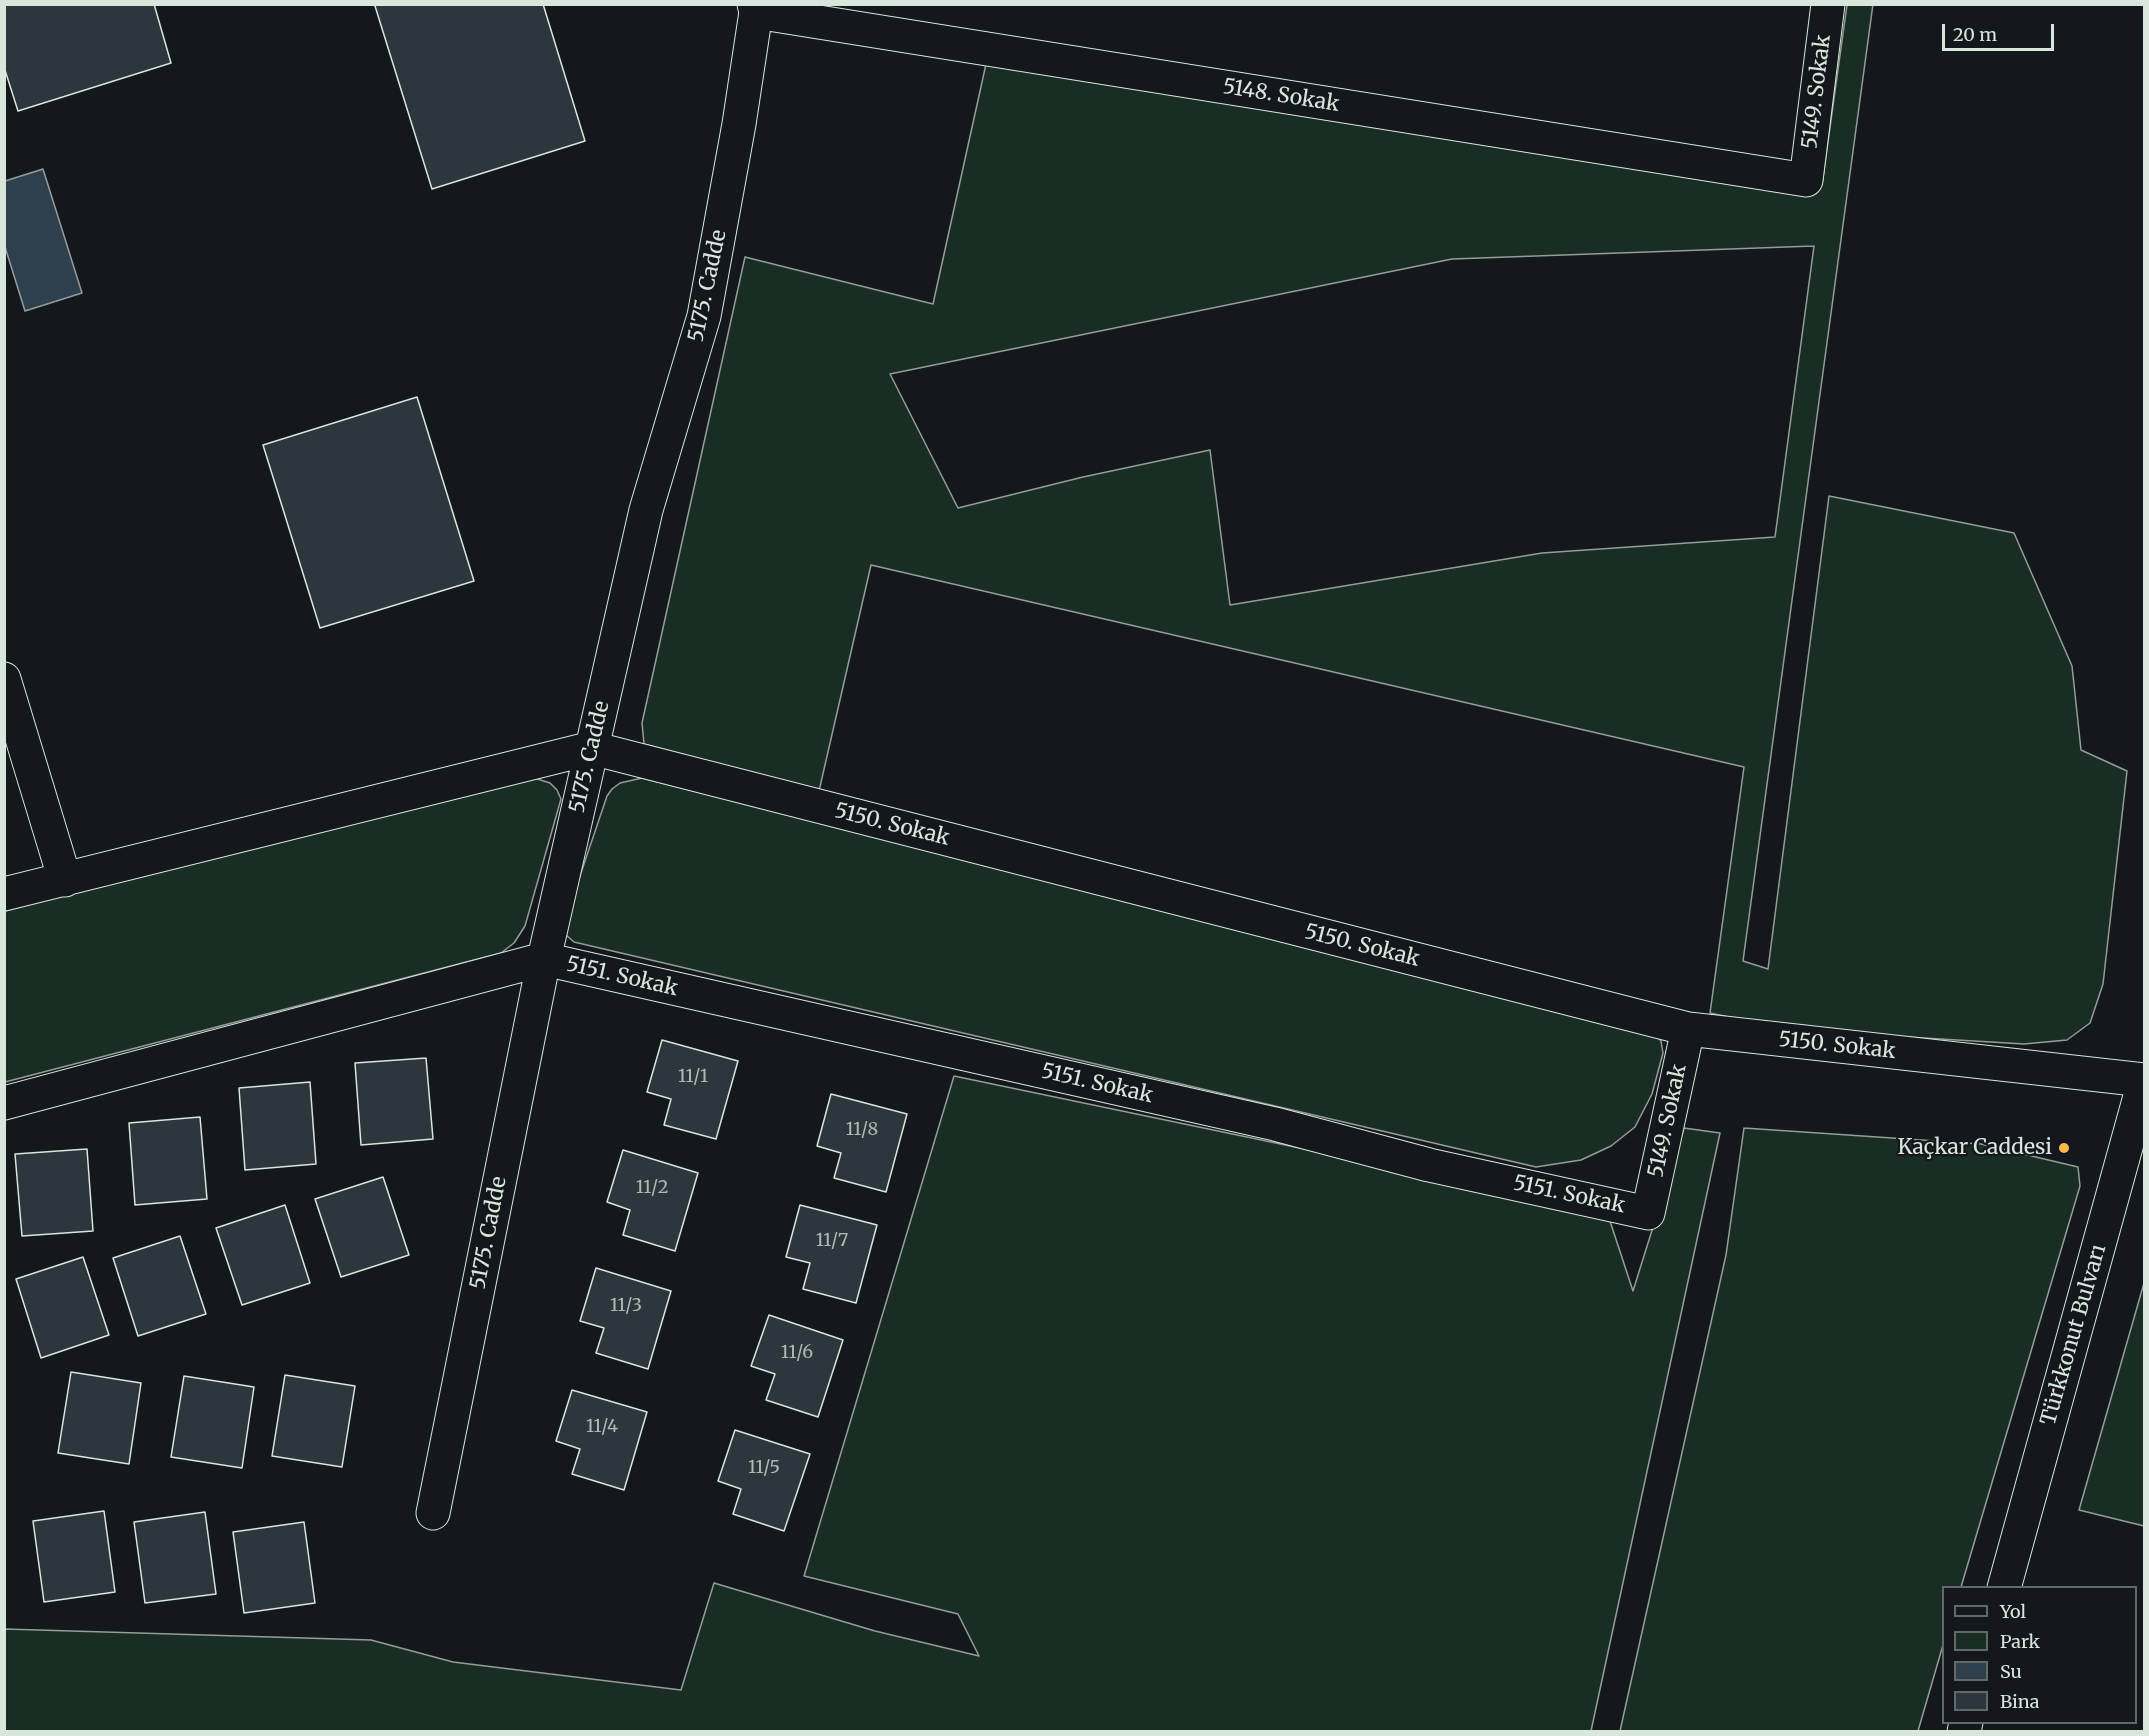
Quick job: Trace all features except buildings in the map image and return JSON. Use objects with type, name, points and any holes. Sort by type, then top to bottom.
[{"type":"street","name":"5149. Sokak","points":[[1806,180],[1828,4]]},
{"type":"street","name":"5148. Sokak","points":[[755,8],[1806,180]]},
{"type":"street","name":"5175. Cadde","points":[[433,1513],[544,959],[646,510],[704,316],[739,124],[755,8]]},
{"type":"street","points":[[4,679],[65,880]]},
{"type":"street","points":[[4,894],[592,748]]},
{"type":"street","name":"5150. Sokak","points":[[592,748],[1688,1029],[2145,1081]]},
{"type":"street","points":[[4,1103],[544,959]]},
{"type":"street","name":"5151. Sokak","points":[[544,959],[1263,1121],[1429,1165],[1648,1213]]},
{"type":"street","name":"5149. Sokak","points":[[1648,1213],[1688,1029]]},
{"type":"street","name":"Türkkonut Bulvarı","points":[[2004,1586],[2145,1081]]},
{"type":"green space","points":[[1873,4],[1743,961],[1768,969],[1829,496],[2014,533],[2072,666],[2081,750],[2127,771],[2103,984],[2090,1023],[2067,1040],[2024,1044],[1790,1030],[1710,1013],[1744,767],[871,565],[819,791],[644,744],[642,723],[745,257],[933,304],[986,64],[1822,185],[1847,5]],"holes":[[[1814,246],[1775,537],[1542,553],[1230,605],[1210,450],[1083,477],[958,508],[890,374],[1452,259]]]},
{"type":"green space","points":[[510,776],[531,777],[550,783],[557,790],[561,799],[525,926],[514,943],[501,953],[5,1082],[5,911]]},
{"type":"green space","points":[[642,778],[1653,1032],[1661,1041],[1663,1053],[1652,1094],[1635,1127],[1611,1146],[1581,1160],[1536,1167],[574,942],[566,935],[563,926],[607,796],[620,783]]},
{"type":"green space","points":[[954,1076],[1607,1212],[1633,1291],[1684,1128],[1720,1133],[1591,1731],[5,1732],[5,1629],[371,1640],[453,1662],[681,1690],[714,1583],[875,1631],[979,1656],[958,1614],[804,1576]]},
{"type":"green space","points":[[1744,1128],[1981,1144],[2078,1167],[2080,1186],[1961,1586],[1942,1586],[1942,1648],[1918,1731],[1620,1731],[1726,1255]]},
{"type":"green space","points":[[2144,1283],[2144,1526],[2079,1510]]},
{"type":"water","points":[[43,169],[82,293],[25,311],[5,247],[5,181]]},
{"type":"place","name":"Kaçkar Caddesi","points":[[2064,1148]]}]
